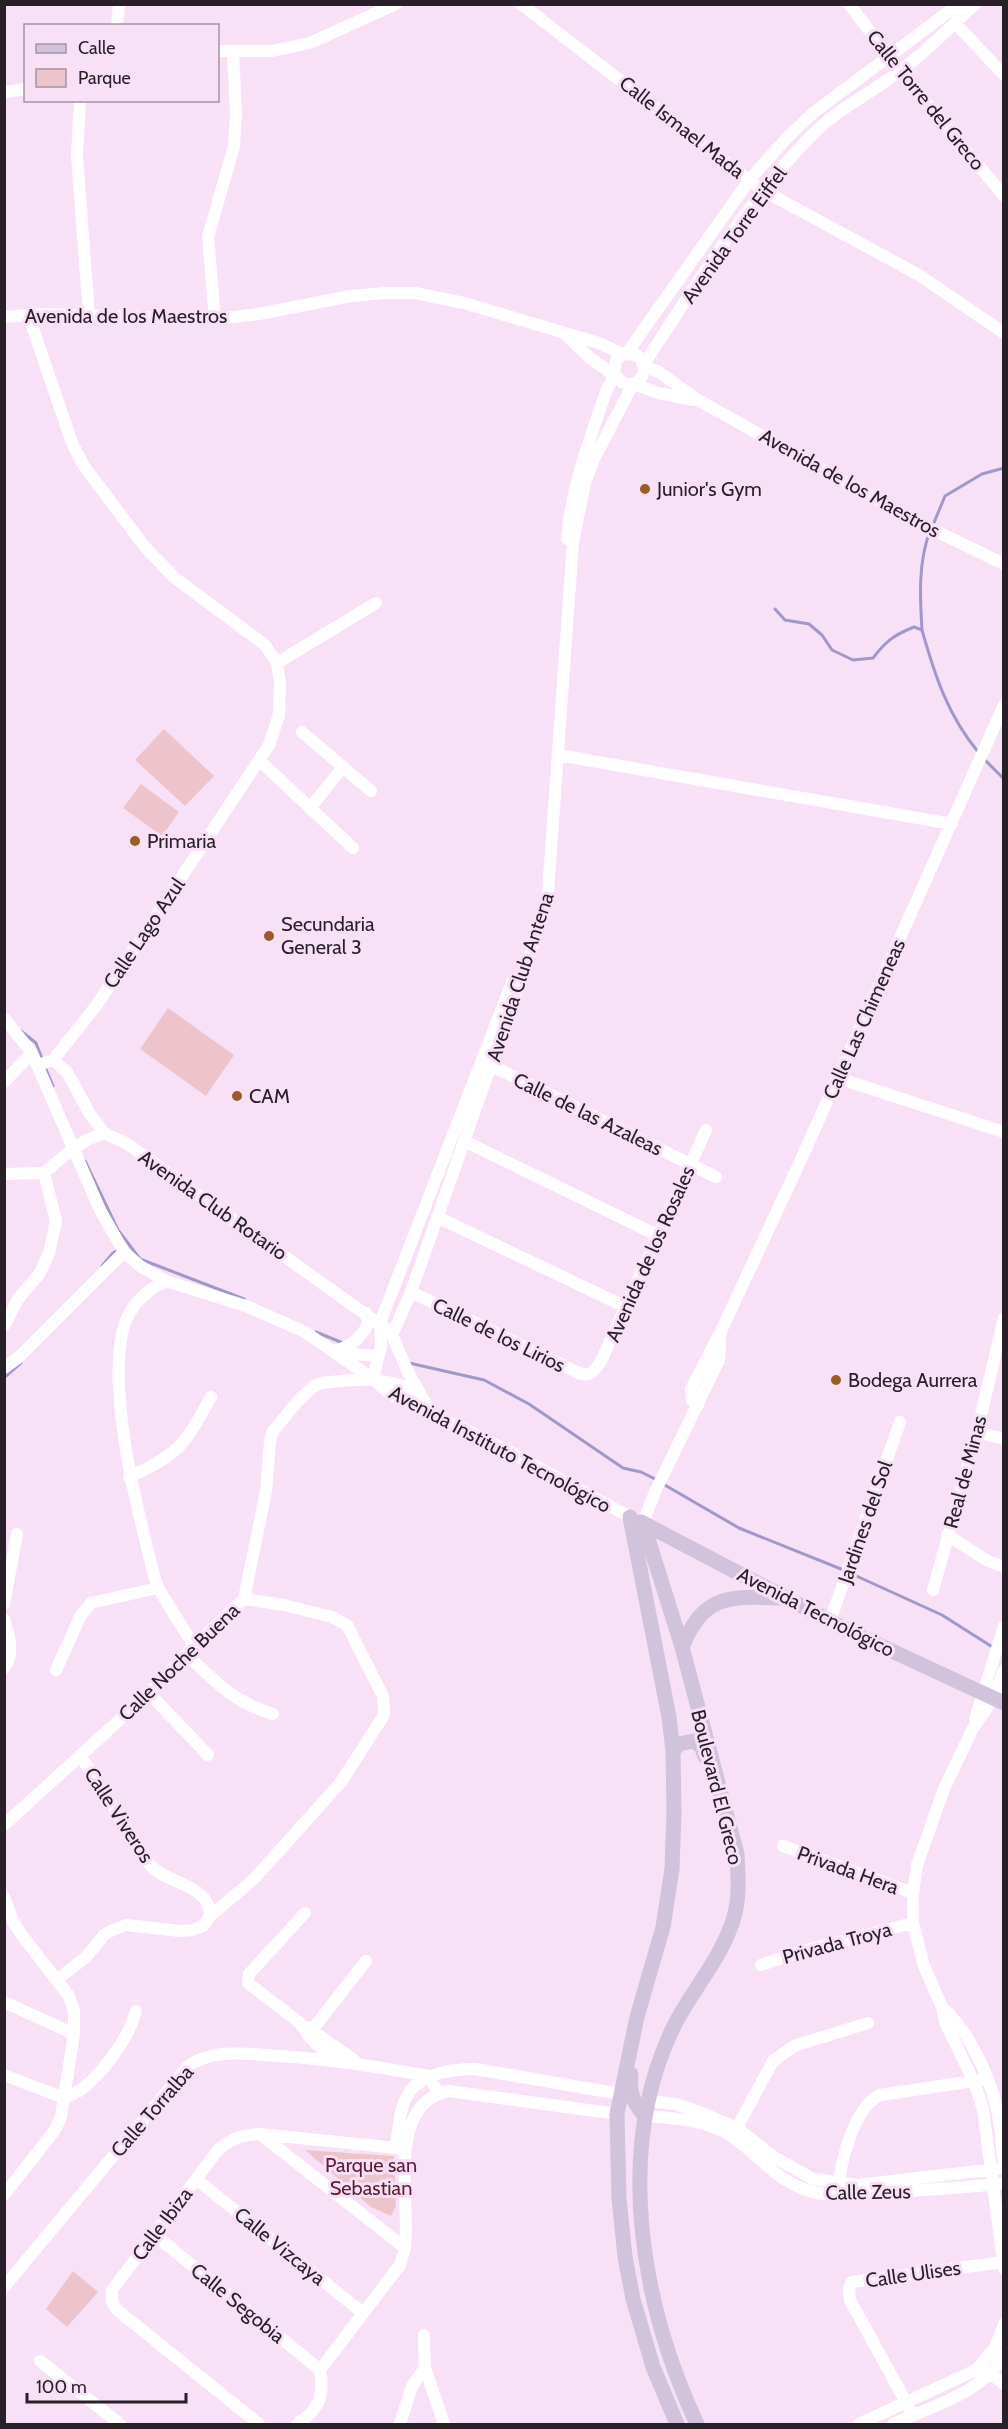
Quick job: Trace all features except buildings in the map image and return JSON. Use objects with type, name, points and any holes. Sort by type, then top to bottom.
[{"type":"main road","name":"Avenida Tecnológico","points":[[637,1520],[830,1621],[993,1698]]},
{"type":"main road","name":"Boulevard El Greco","points":[[637,1520],[684,1653],[737,1854],[738,1887],[735,1916],[718,1956],[676,2023],[660,2058],[643,2108],[641,2204],[647,2273],[666,2347],[697,2424]]},
{"type":"main road","name":"Boulevard El Greco","points":[[637,1520],[658,1662],[667,1700],[673,1752],[672,1869],[663,1927],[637,2017],[620,2094],[617,2114],[618,2156],[625,2257],[633,2299],[653,2367],[677,2424]]},
{"type":"main road","points":[[658,1662],[684,1653],[698,1615],[723,1600],[786,1598]]},
{"type":"main road","points":[[673,1752],[683,1742],[697,1743],[704,1752],[715,1785],[720,1788]]},
{"type":"main road","points":[[618,2156],[628,2121],[643,2108],[630,2085],[637,2017]]},
{"type":"street","points":[[117,24],[119,4]]},
{"type":"street","points":[[219,51],[272,51],[310,43],[396,4]]},
{"type":"street","name":"Calle Ismael Mada","points":[[521,4],[762,190],[919,275],[1004,333]]},
{"type":"street","name":"Calle Torre del Greco","points":[[849,4],[900,71],[1004,196]]},
{"type":"street","name":"Avenida Torre Eiffel","points":[[625,354],[750,179],[813,113],[959,4]]},
{"type":"street","name":"Avenida Torre Eiffel","points":[[644,365],[727,238],[762,190],[812,134],[838,111],[900,71],[975,4]]},
{"type":"street","points":[[955,23],[1004,75]]},
{"type":"street","points":[[215,319],[208,237],[234,146],[236,114],[233,51]]},
{"type":"street","points":[[4,92],[24,89]]},
{"type":"street","points":[[80,102],[77,156],[89,315]]},
{"type":"street","name":"Avenida de los Maestros","points":[[4,317],[28,314],[215,319],[259,314],[351,296],[385,292],[415,293],[464,303],[598,343],[625,354]]},
{"type":"street","points":[[28,314],[72,443],[84,466],[145,547],[175,578],[206,603],[240,624],[265,645],[278,663],[376,603]]},
{"type":"street","name":"Avenida de los Maestros","points":[[565,334],[590,358],[615,376]]},
{"type":"street","points":[[625,354],[637,355],[644,365],[642,377],[634,384],[623,383],[615,376],[616,360],[625,354]]},
{"type":"street","name":"Avenida de los Maestros","points":[[644,365],[698,400],[915,521],[1004,564]]},
{"type":"street","name":"Avenida Club Antena","points":[[373,1379],[379,1351],[380,1323],[540,904],[568,516],[576,481],[607,389],[615,376]]},
{"type":"street","name":"Avenida de los Maestros","points":[[634,384],[658,393],[698,400]]},
{"type":"street","name":"Avenida Club Antena","points":[[392,1335],[411,1292],[547,906],[572,554],[579,512],[585,483],[594,459],[634,384]]},
{"type":"street","name":"Calle Lago Azul","points":[[53,1060],[96,1006],[269,745],[279,715],[278,663]]},
{"type":"street","name":"Calle Las Chimeneas","points":[[637,1520],[655,1492],[719,1360],[721,1331],[838,1078],[1004,705]]},
{"type":"street","points":[[302,732],[371,791]]},
{"type":"street","points":[[558,755],[952,824]]},
{"type":"street","points":[[259,760],[353,848]]},
{"type":"street","points":[[310,808],[343,767]]},
{"type":"street","points":[[4,1018],[32,1053],[100,1210],[124,1252],[18,1358],[4,1368]]},
{"type":"street","points":[[4,1082],[32,1053]]},
{"type":"street","points":[[38,1065],[53,1060]]},
{"type":"street","name":"Avenida Club Rotario","points":[[53,1060],[67,1072],[90,1114],[104,1133],[126,1143],[380,1323],[392,1335]]},
{"type":"street","name":"Calle de las Azaleas","points":[[492,1066],[716,1176]]},
{"type":"street","points":[[838,1078],[1004,1132]]},
{"type":"street","name":"Avenida de los Rosales","points":[[588,1375],[601,1361],[706,1130]]},
{"type":"street","points":[[4,1174],[44,1173],[72,1149],[104,1133]]},
{"type":"street","points":[[464,1141],[658,1236]]},
{"type":"street","points":[[4,1326],[18,1299],[40,1273],[49,1253],[56,1221],[44,1173]]},
{"type":"street","points":[[436,1217],[626,1307]]},
{"type":"street","name":"Avenida Instituto Tecnológico","points":[[124,1252],[140,1266],[166,1281],[275,1317],[305,1332],[339,1350],[391,1395],[502,1448],[637,1520]]},
{"type":"street","points":[[166,1281],[149,1289],[139,1300],[128,1318],[122,1339],[118,1370],[121,1419],[129,1477],[158,1588],[190,1650],[229,1694],[251,1708],[273,1714]]},
{"type":"street","name":"Calle de los Lirios","points":[[411,1292],[581,1374],[588,1375]]},
{"type":"street","points":[[339,1350],[358,1340],[366,1330],[369,1324],[366,1313]]},
{"type":"street","name":"Real de Minas","points":[[933,1590],[999,1350],[1004,1318]]},
{"type":"street","points":[[339,1350],[353,1354],[379,1351],[392,1335],[431,1413]]},
{"type":"street","points":[[373,1379],[386,1380],[419,1391]]},
{"type":"street","name":"Calle Noche Buena","points":[[4,1825],[149,1693],[244,1599],[266,1491],[270,1442],[273,1431],[285,1415],[314,1386],[329,1382],[373,1379]]},
{"type":"street","points":[[129,1477],[173,1454],[185,1442],[211,1397]]},
{"type":"street","name":"Jardines del Sol","points":[[830,1621],[900,1422]]},
{"type":"street","points":[[977,1432],[1004,1439]]},
{"type":"street","points":[[4,1604],[17,1534]]},
{"type":"street","points":[[948,1535],[988,1561],[1004,1567]]},
{"type":"street","points":[[56,1670],[81,1615],[91,1603],[158,1588]]},
{"type":"street","points":[[57,1980],[87,1956],[105,1934],[126,1925],[180,1931],[203,1926],[210,1916],[254,1879],[340,1782],[384,1715],[383,1696],[346,1625],[339,1620],[284,1605],[244,1599]]},
{"type":"street","points":[[4,1618],[10,1649],[8,1664],[4,1668]]},
{"type":"street","points":[[993,1698],[995,1655],[1002,1631]]},
{"type":"street","points":[[1004,1670],[993,1698],[973,1728],[944,1789],[917,1865],[913,1893],[913,1923],[924,1966],[942,2007],[952,2015],[961,2028],[980,2080],[1000,2111],[1004,2162]]},
{"type":"street","points":[[149,1693],[208,1755]]},
{"type":"street","name":"Calle Viveros","points":[[80,1755],[151,1866],[157,1872],[201,1893],[210,1910],[210,1916]]},
{"type":"street","name":"Privada Hera","points":[[783,1846],[913,1893]]},
{"type":"street","points":[[4,1897],[17,1927],[69,1996],[74,2011],[74,2034],[62,2117],[55,2130],[5,2191]]},
{"type":"street","points":[[305,1913],[249,1974],[249,1985],[358,2063]]},
{"type":"street","name":"Privada Troya","points":[[761,1965],[799,1952],[913,1923]]},
{"type":"street","points":[[312,2030],[366,1960]]},
{"type":"street","points":[[4,2002],[74,2034]]},
{"type":"street","points":[[4,2075],[64,2098],[78,2092],[99,2071],[124,2040],[136,2011]]},
{"type":"street","points":[[300,2023],[311,2039],[334,2059]]},
{"type":"street","points":[[735,2132],[772,2061],[794,2046],[868,2023]]},
{"type":"street","name":"Calle Torralba","points":[[4,2288],[189,2065],[200,2058],[229,2053],[334,2059],[429,2076],[455,2069],[475,2070],[620,2094]]},
{"type":"street","points":[[297,2424],[307,2418],[321,2398],[323,2386],[320,2370],[400,2265],[405,2248],[400,2149],[404,2103],[418,2083],[429,2076],[438,2093]]},
{"type":"street","points":[[980,2080],[990,2169],[998,2184],[1004,2269]]},
{"type":"street","points":[[838,2189],[848,2143],[861,2112],[874,2098],[880,2095],[980,2080]]},
{"type":"street","points":[[400,2149],[414,2115],[425,2100],[438,2093],[449,2091],[617,2114]]},
{"type":"street","name":"Calle Zeus","points":[[643,2108],[735,2132],[784,2180],[799,2188],[818,2193],[858,2185],[1004,2168]]},
{"type":"street","points":[[983,2109],[1000,2111]]},
{"type":"street","points":[[260,2134],[405,2248]]},
{"type":"street","name":"Calle Ibiza","points":[[259,2424],[114,2305],[112,2290],[218,2150],[231,2139],[242,2135],[260,2134],[400,2149]]},
{"type":"street","points":[[917,2178],[918,2191]]},
{"type":"street","name":"Calle Vizcaya","points":[[196,2179],[363,2313]]},
{"type":"street","name":"Calle Zeus","points":[[838,2189],[918,2191],[998,2184]]},
{"type":"street","name":"Calle Segobia","points":[[155,2235],[320,2370]]},
{"type":"street","name":"Calle Ulises","points":[[910,2409],[850,2300],[849,2288],[852,2282],[1003,2262]]},
{"type":"street","points":[[1004,2324],[995,2348],[994,2365],[1004,2384]]},
{"type":"street","points":[[424,2335],[426,2368],[444,2424]]},
{"type":"street","points":[[40,2361],[120,2424]]},
{"type":"street","points":[[860,2424],[966,2392],[994,2365]]},
{"type":"street","points":[[400,2424],[412,2386],[426,2368]]},
{"type":"street","points":[[893,2424],[910,2409]]},
{"type":"green space","points":[[164,729],[214,776],[185,806],[135,760]]},
{"type":"green space","points":[[141,784],[179,812],[162,836],[123,808]]},
{"type":"green space","points":[[168,1008],[234,1055],[206,1096],[140,1049]]},
{"type":"green space","name":"Parque san Sebastian","points":[[305,2150],[394,2156],[396,2206],[391,2216],[371,2207]]},
{"type":"green space","points":[[73,2271],[98,2292],[67,2327],[46,2309]]},
{"type":"waterway","points":[[933,525],[945,496],[982,474],[1004,468]]},
{"type":"waterway","points":[[922,630],[920,593],[923,555],[930,531]]},
{"type":"waterway","points":[[775,609],[785,620],[809,624],[822,635],[832,650],[853,660],[873,658],[886,643],[896,636],[914,627],[922,630],[944,695],[959,725],[979,753]]},
{"type":"waterway","points":[[983,758],[1004,779]]},
{"type":"waterway","points":[[21,1031],[36,1043],[43,1061]]},
{"type":"waterway","points":[[45,1067],[53,1086]]},
{"type":"waterway","points":[[85,1161],[118,1230],[140,1259],[244,1299]]},
{"type":"waterway","points":[[102,1266],[118,1250]]},
{"type":"waterway","points":[[316,1332],[343,1343]]},
{"type":"waterway","points":[[4,1378],[21,1363]]},
{"type":"waterway","points":[[409,1363],[484,1380],[529,1404],[623,1468],[641,1472],[657,1480]]},
{"type":"waterway","points":[[663,1484],[739,1528],[846,1571]]},
{"type":"waterway","points":[[852,1574],[942,1615],[994,1648]]},
{"type":"place","name":"Junior's Gym","points":[[645,489]]},
{"type":"place","name":"Primaria","points":[[135,841]]},
{"type":"place","name":"Secundaria General 3","points":[[269,936]]},
{"type":"place","name":"CAM","points":[[237,1096]]},
{"type":"place","name":"Bodega Aurrera","points":[[836,1380]]}]
